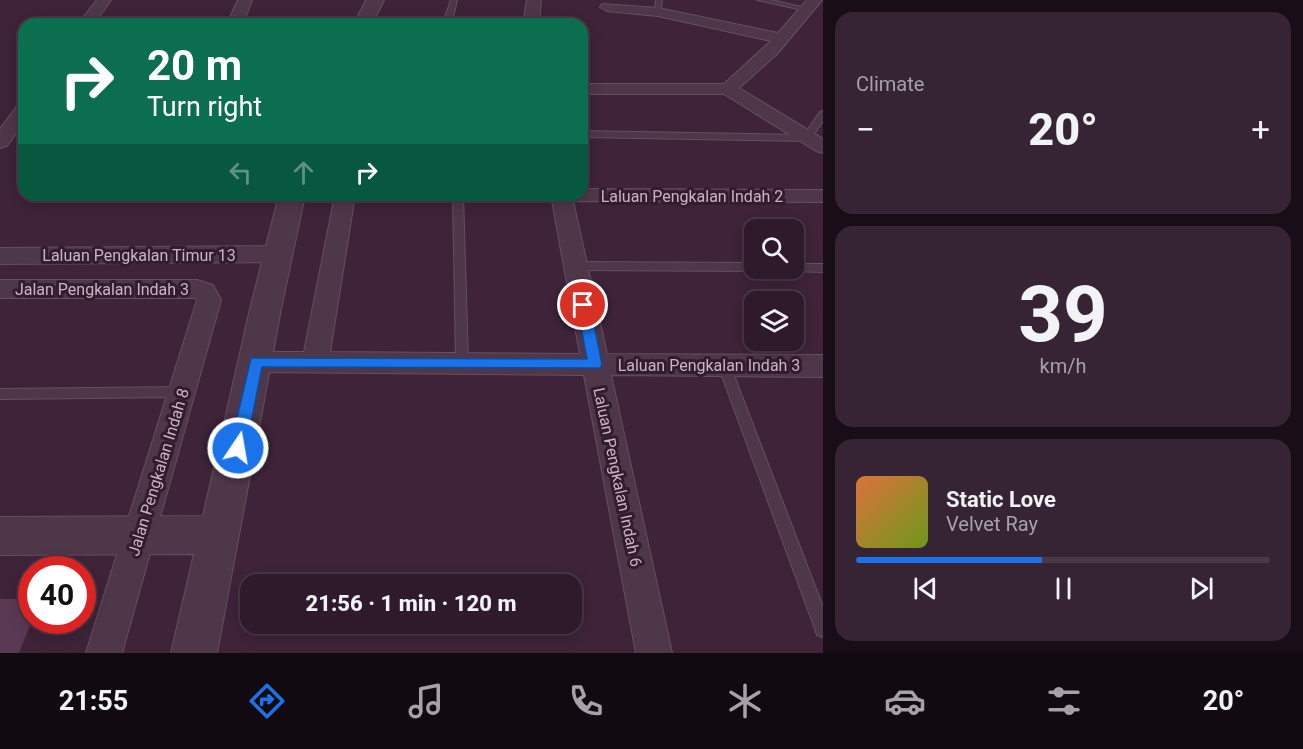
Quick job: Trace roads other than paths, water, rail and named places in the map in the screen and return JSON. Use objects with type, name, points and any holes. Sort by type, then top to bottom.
[{"type":"street","points":[[91,18],[104,0]]},
{"type":"street","points":[[238,18],[245,0]]},
{"type":"street","points":[[366,18],[375,0]]},
{"type":"street","points":[[532,18],[534,0]]},
{"type":"street","points":[[728,89],[771,51],[811,5]]},
{"type":"street","points":[[607,7],[658,6],[782,39]]},
{"type":"street","points":[[588,89],[728,89],[823,147]]},
{"type":"street","points":[[0,142],[18,117]]},
{"type":"street","name":"Laluan Pengkalan Indah 2","points":[[588,195],[823,196]]},
{"type":"street","points":[[194,653],[277,254],[290,201]]},
{"type":"street","points":[[315,362],[344,201]]},
{"type":"street","name":"Laluan Pengkalan Indah 6","points":[[562,201],[654,653]]},
{"type":"street","name":"Laluan Pengkalan Timur 13","points":[[0,256],[277,254]]},
{"type":"street","name":"Jalan Pengkalan Indah 3","points":[[0,289],[197,289],[204,291]]},
{"type":"street","name":"Jalan Pengkalan Indah 8","points":[[104,653],[209,300],[204,291]]},
{"type":"street","name":"Laluan Pengkalan Indah 3","points":[[256,362],[823,366]]},
{"type":"street","points":[[0,536],[220,535]]},
{"type":"lane","points":[[449,18],[454,0]]},
{"type":"lane","points":[[760,0],[811,5]]},
{"type":"lane","points":[[588,134],[807,138],[823,114]]},
{"type":"lane","points":[[458,201],[462,363]]},
{"type":"lane","points":[[575,266],[744,267]]},
{"type":"lane","points":[[804,268],[823,268]]},
{"type":"lane","points":[[724,365],[823,629]]},
{"type":"lane","points":[[0,394],[182,392]]}]
